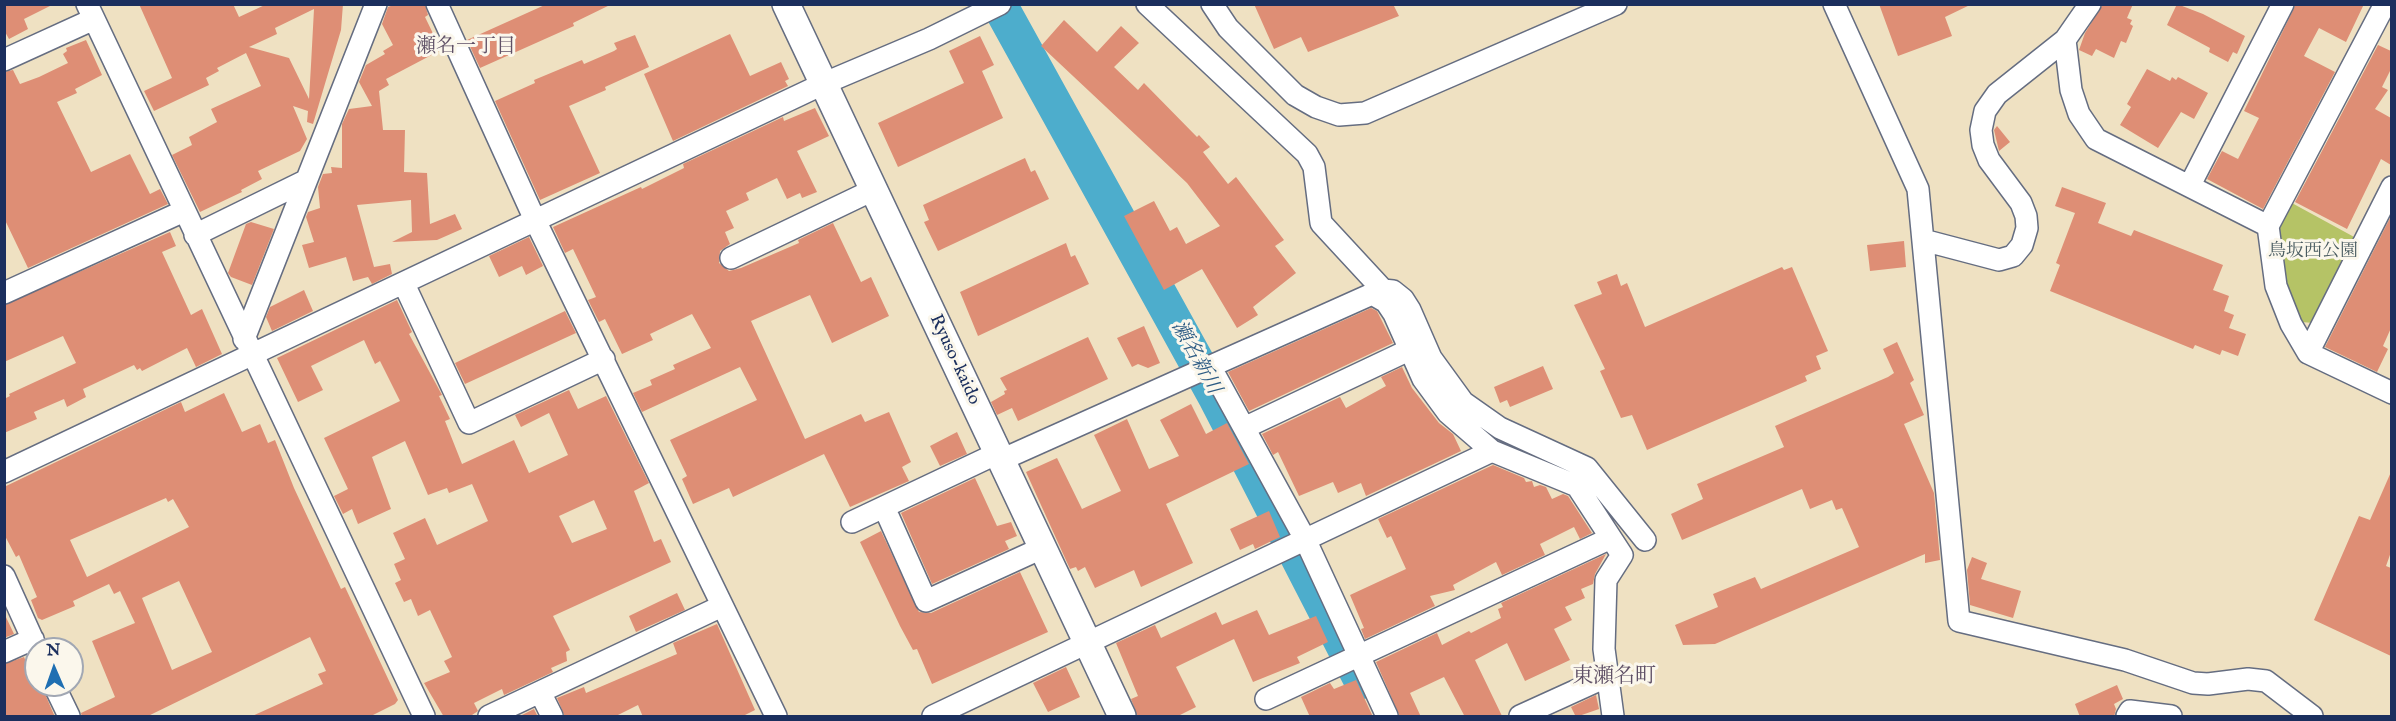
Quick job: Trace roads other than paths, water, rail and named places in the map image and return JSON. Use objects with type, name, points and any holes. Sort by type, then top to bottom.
[{"type":"main road","name":"Ryuso-kaido","points":[[786,4],[1122,717]]},
{"type":"street","points":[[248,347],[305,181],[376,4]]},
{"type":"street","points":[[437,4],[535,220],[776,717]]},
{"type":"street","points":[[4,472],[248,347],[404,284],[825,83],[929,39],[999,4]]},
{"type":"street","points":[[1147,4],[1307,154],[1314,167],[1321,223],[1386,302],[1394,314],[1424,379],[1448,412],[1492,451],[1577,486],[1611,538],[1622,555],[1606,580],[1604,649],[1613,717]]},
{"type":"street","points":[[1212,4],[1228,28],[1295,95],[1316,107],[1339,115],[1365,113],[1616,4]]},
{"type":"street","points":[[1834,4],[1918,189],[1959,621],[2125,660],[2193,682],[2208,684],[2248,679],[2266,681],[2312,717]]},
{"type":"street","points":[[1923,240],[1999,260],[2013,256],[2022,245],[2027,228],[2024,210],[1989,160],[1981,130],[1985,111],[1997,94],[2065,40],[2090,4]]},
{"type":"street","points":[[2190,185],[2283,4]]},
{"type":"street","points":[[2385,4],[2268,226],[2276,286],[2291,324],[2308,354],[2390,389]]},
{"type":"street","points":[[4,60],[91,12],[424,717]]},
{"type":"street","points":[[2065,40],[2071,90],[2079,114],[2096,139],[2268,226]]},
{"type":"street","points":[[195,235],[305,181]]},
{"type":"street","points":[[2308,354],[2391,187]]},
{"type":"street","points":[[730,258],[873,189]]},
{"type":"street","points":[[4,293],[184,211]]},
{"type":"street","points":[[404,284],[469,423],[604,359]]},
{"type":"street","points":[[852,522],[1378,292],[1393,291],[1403,298],[1431,358],[1463,402],[1500,428],[1572,458],[1587,468],[1646,540]]},
{"type":"street","points":[[1244,428],[1409,350]]},
{"type":"street","points":[[1210,366],[1305,539],[1387,717]]},
{"type":"street","points":[[933,717],[1492,451]]},
{"type":"street","points":[[884,507],[926,601],[1042,548]]},
{"type":"street","points":[[1266,699],[1611,538]]},
{"type":"street","points":[[4,576],[32,637]]},
{"type":"street","points":[[489,717],[722,606]]},
{"type":"street","points":[[4,652],[24,647]]},
{"type":"street","points":[[1520,717],[1608,676]]},
{"type":"street","points":[[540,692],[552,717]]},
{"type":"street","points":[[60,697],[69,717]]},
{"type":"street","points":[[2127,717],[2130,711],[2171,717]]},
{"type":"waterway","name":"瀬名新川","points":[[999,4],[1216,397],[1362,681]]},
{"type":"district","name":"瀬名一丁目","points":[[466,48]]},
{"type":"district","name":"東瀬名町","points":[[1614,678]]},
{"type":"park label","name":"鳥坂西公園","points":[[2313,252]]}]
